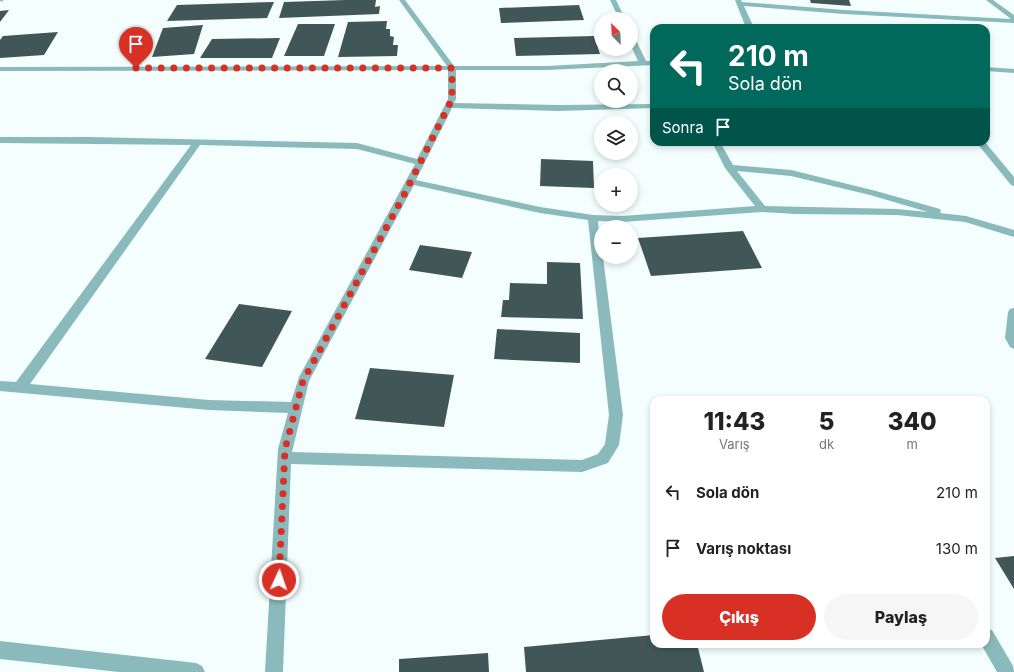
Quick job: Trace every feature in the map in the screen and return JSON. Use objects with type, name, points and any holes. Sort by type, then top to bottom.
[{"type":"street","points":[[274,672],[285,449],[303,381],[411,182],[452,99],[452,68],[402,0]]},
{"type":"street","points":[[613,0],[619,12]]},
{"type":"street","points":[[989,0],[1014,20]]},
{"type":"street","points":[[748,24],[739,2],[844,12],[1014,20]]},
{"type":"street","points":[[638,53],[643,63]]},
{"type":"street","points":[[0,69],[547,68],[650,62]]},
{"type":"street","points":[[990,69],[1014,70]]},
{"type":"street","points":[[449,105],[559,108],[650,106]]},
{"type":"street","points":[[0,140],[89,140],[357,146],[421,162]]},
{"type":"street","points":[[20,387],[198,142]]},
{"type":"street","points":[[718,146],[730,168],[762,209]]},
{"type":"street","points":[[983,146],[1014,183]]},
{"type":"street","points":[[730,168],[791,173],[872,193],[1014,234]]},
{"type":"street","points":[[411,182],[540,210],[593,218],[622,219],[762,209],[795,211],[897,212],[966,219]]},
{"type":"street","points":[[285,458],[582,466],[603,459],[612,445],[616,415],[593,218]]},
{"type":"street","points":[[1014,312],[1011,338],[1014,344]]},
{"type":"street","points":[[0,386],[209,405],[296,408]]},
{"type":"street","points":[[990,643],[1007,672]]},
{"type":"street","points":[[0,650],[196,672]]},
{"type":"building","points":[[376,0],[375,7],[380,6],[379,14],[279,18],[284,2]]},
{"type":"building","points":[[810,0],[849,0],[851,6],[811,3]]},
{"type":"building","points":[[274,2],[267,18],[167,21],[177,5]]},
{"type":"building","points":[[579,5],[584,20],[501,23],[499,8]]},
{"type":"building","points":[[9,10],[0,22],[0,11]]},
{"type":"building","points":[[387,21],[386,29],[390,29],[390,36],[394,37],[393,45],[398,45],[397,56],[338,57],[348,22]]},
{"type":"building","points":[[298,24],[335,24],[324,56],[284,56]]},
{"type":"building","points":[[203,25],[194,54],[152,57],[163,28]]},
{"type":"building","points":[[58,32],[44,55],[0,58],[0,40],[3,36]]},
{"type":"building","points":[[594,36],[594,54],[516,56],[514,38]]},
{"type":"building","points":[[280,38],[272,58],[200,58],[212,39]]},
{"type":"building","points":[[541,159],[593,161],[594,188],[540,186]]},
{"type":"building","points":[[743,231],[762,268],[651,276],[638,238]]},
{"type":"building","points":[[420,245],[472,252],[462,278],[409,270]]},
{"type":"building","points":[[547,262],[580,263],[583,319],[501,317],[503,300],[509,300],[510,283],[547,284]]},
{"type":"building","points":[[239,304],[292,311],[262,367],[205,359]]},
{"type":"building","points":[[497,329],[580,333],[580,363],[494,359]]},
{"type":"building","points":[[370,368],[454,375],[444,427],[355,419]]},
{"type":"building","points":[[1014,556],[1014,589],[995,558]]},
{"type":"building","points":[[650,635],[650,648],[698,648],[704,672],[526,672],[524,647]]},
{"type":"building","points":[[488,653],[489,672],[399,672],[399,659]]},
{"type":"route","points":[[136,68],[452,68],[452,99],[404,195],[303,381],[285,449],[279,580]]}]
